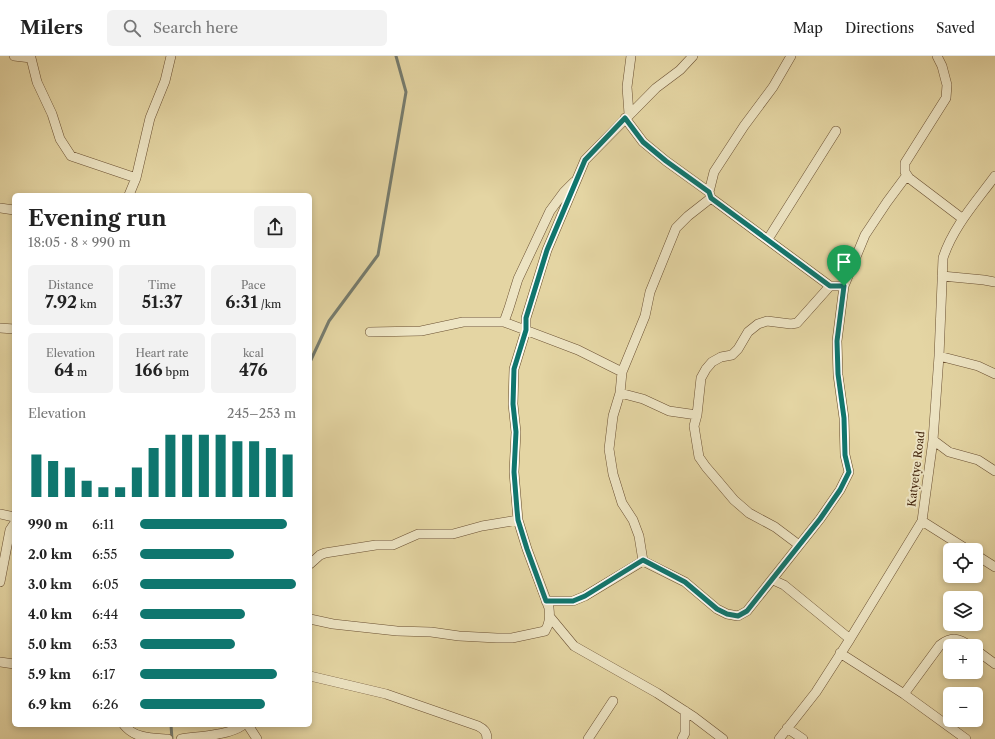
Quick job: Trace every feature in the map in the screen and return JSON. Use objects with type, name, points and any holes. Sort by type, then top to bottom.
[{"type":"street","points":[[14,56],[30,57],[37,82],[52,114],[60,139],[68,153],[71,156],[136,178]]},
{"type":"street","points":[[130,193],[136,178],[150,118],[165,81],[171,56]]},
{"type":"street","points":[[631,56],[627,87],[627,116],[643,142],[768,240],[830,286],[844,286]]},
{"type":"street","points":[[312,619],[333,624],[397,631],[431,632],[459,636],[497,638],[512,638],[545,631],[550,617],[549,608],[518,520],[514,472],[516,432],[513,404],[514,369],[526,330],[526,318],[547,250],[585,160],[627,116],[656,88],[680,70],[692,56]]},
{"type":"street","points":[[643,560],[639,536],[633,520],[622,502],[613,474],[609,448],[613,416],[620,393],[622,372],[645,316],[650,292],[676,228],[710,195],[714,172],[744,126],[773,87],[791,56]]},
{"type":"street","points":[[938,56],[947,85],[946,98],[905,163],[905,172],[909,178],[963,219]]},
{"type":"street","points":[[768,240],[836,131]]},
{"type":"street","points":[[643,560],[685,582],[717,609],[727,614],[738,616],[747,611],[773,580],[820,519],[840,490],[849,472],[845,455],[844,418],[838,374],[837,341],[844,286],[865,235],[907,175]]},
{"type":"street","points":[[504,322],[518,279],[550,211],[564,192],[577,179]]},
{"type":"street","name":"Katyetye Road","points":[[779,739],[816,692],[922,521],[933,440],[943,258],[947,244],[963,219],[994,180]]},
{"type":"street","points":[[0,208],[12,210]]},
{"type":"street","points":[[942,276],[995,282]]},
{"type":"street","points":[[799,545],[775,527],[749,513],[734,500],[699,457],[694,426],[697,415],[701,378],[712,362],[720,357],[732,355],[738,349],[748,332],[758,324],[767,321],[791,324],[797,323],[830,286]]},
{"type":"street","points":[[370,332],[422,331],[463,322],[504,322],[578,350],[622,372]]},
{"type":"street","points":[[0,328],[12,328]]},
{"type":"street","points":[[938,356],[978,366],[995,374]]},
{"type":"street","points":[[620,393],[643,399],[669,411],[697,415]]},
{"type":"street","points":[[933,440],[949,452],[978,460],[995,471]]},
{"type":"street","points":[[0,514],[12,517]]},
{"type":"street","points":[[312,562],[320,555],[325,553],[376,545],[393,545],[418,534],[453,534],[482,526],[518,520]]},
{"type":"street","points":[[922,521],[957,543]]},
{"type":"street","points":[[0,582],[10,530],[12,527]]},
{"type":"street","points":[[983,559],[995,567]]},
{"type":"street","points":[[546,601],[573,601],[585,596],[643,560]]},
{"type":"street","points":[[773,580],[784,585],[850,639]]},
{"type":"street","points":[[550,617],[574,646],[657,693],[685,711],[723,739]]},
{"type":"street","points":[[904,694],[943,643]]},
{"type":"street","points":[[840,654],[904,694],[966,739]]},
{"type":"street","points":[[983,655],[995,664]]},
{"type":"street","points":[[0,662],[12,664]]},
{"type":"street","points":[[312,676],[386,694],[429,708],[478,726],[486,732],[488,739]]},
{"type":"street","points":[[588,739],[613,701]]},
{"type":"street","points":[[682,739],[685,733],[685,711]]},
{"type":"street","points":[[127,727],[137,735],[148,739],[168,739]]},
{"type":"street","points":[[181,739],[223,732],[240,727]]},
{"type":"street","points":[[249,727],[257,739]]},
{"type":"street","points":[[787,728],[803,739]]},
{"type":"waterway","points":[[312,358],[329,321],[378,255],[406,92],[396,56]]},
{"type":"waterway","points":[[171,727],[172,739]]},
{"type":"route","points":[[625,118],[643,142],[666,161],[709,192],[711,198],[830,286],[844,286],[837,341],[838,374],[844,418],[845,455],[849,472],[840,490],[820,519],[747,611],[738,616],[727,614],[717,609],[685,582],[643,560],[585,596],[573,601],[546,601],[518,520],[514,472],[516,432],[513,404],[514,369],[526,330],[526,318],[547,250],[585,160],[625,118]]}]
